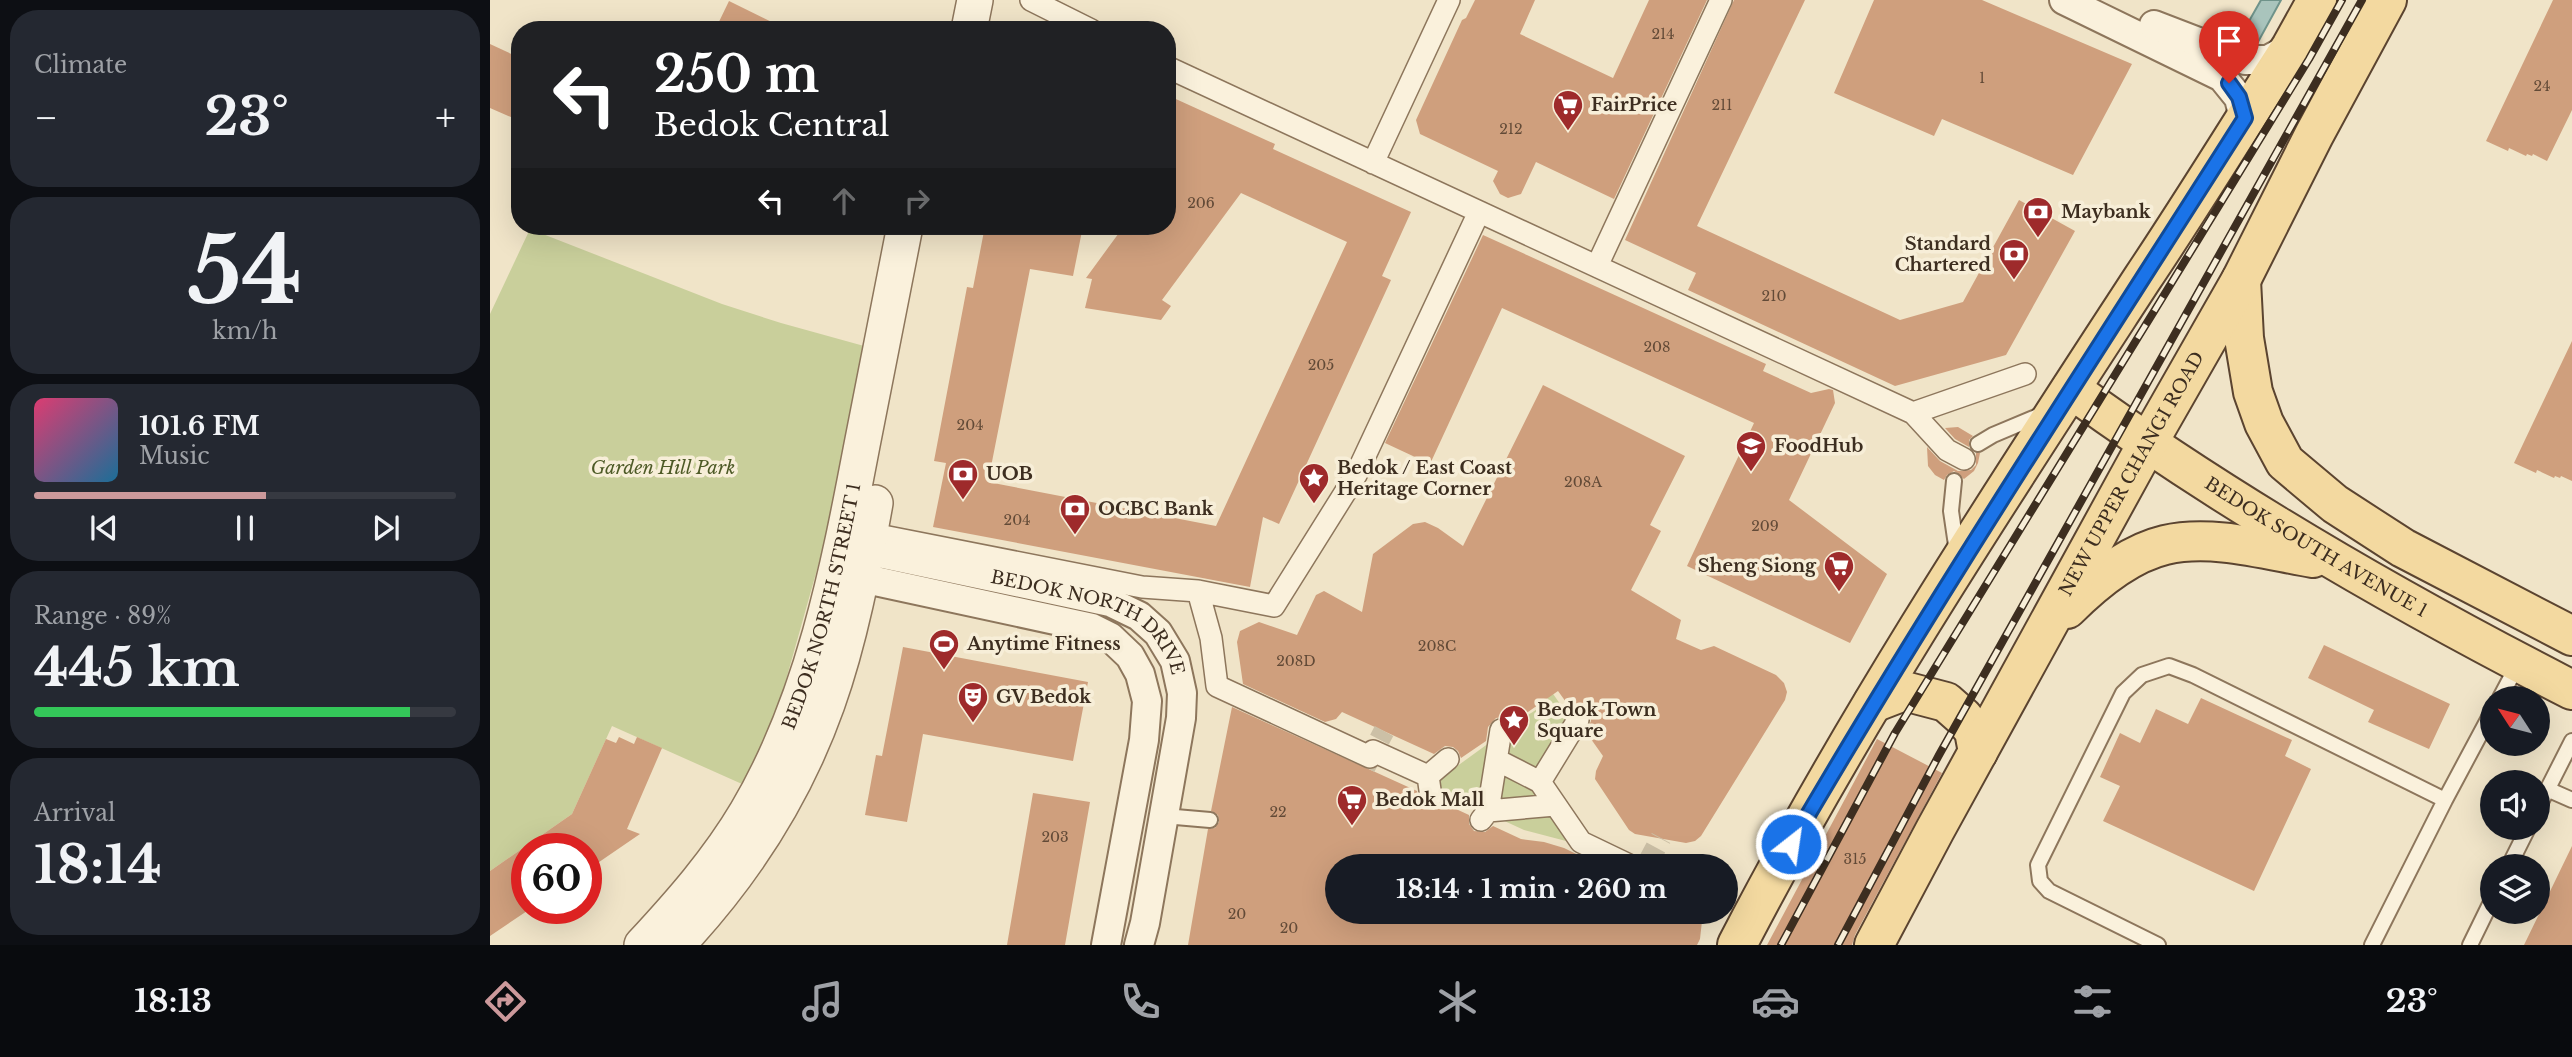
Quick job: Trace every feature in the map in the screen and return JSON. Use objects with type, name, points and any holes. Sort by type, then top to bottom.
[{"type":"main road","points":[[1737,945],[1779,864],[1873,703],[1957,567],[2291,47],[2317,0]]},
{"type":"main road","name":"NEW UPPER CHANGI ROAD","points":[[1874,945],[2042,635],[2241,280],[2314,135],[2387,0]]},
{"type":"main road","points":[[2241,280],[2244,338],[2253,392],[2264,423],[2285,462],[2335,504],[2403,548],[2572,636]]},
{"type":"main road","name":"BEDOK SOUTH AVENUE 1","points":[[2066,397],[2336,562],[2572,690]]},
{"type":"main road","points":[[2042,635],[2088,588],[2137,555],[2165,545],[2205,541],[2336,562]]},
{"type":"main road","points":[[1873,703],[1904,691],[1946,702],[1963,717],[1974,732],[1978,752]]},
{"type":"street","points":[[946,21],[950,0]]},
{"type":"street","points":[[971,21],[975,0]]},
{"type":"street","points":[[1031,0],[1073,21]]},
{"type":"street","points":[[1373,163],[1448,0]]},
{"type":"street","points":[[1597,267],[1721,0]]},
{"type":"street","points":[[2064,0],[2222,77],[2239,97],[2245,118]]},
{"type":"street","points":[[2093,0],[2240,60],[2268,60],[2291,47]]},
{"type":"street","points":[[1176,71],[1913,413],[1947,450],[1971,452]]},
{"type":"street","points":[[858,557],[1198,591],[1274,606],[1356,475],[1479,212]]},
{"type":"street","name":"BEDOK NORTH STREET 1","points":[[642,945],[690,893],[746,814],[765,779],[802,696],[858,557],[904,235]]},
{"type":"street","name":"BEDOK NORTH STREET 1","points":[[677,945],[710,910],[767,830],[828,703],[927,235]]},
{"type":"street","points":[[1913,413],[2025,374]]},
{"type":"street","name":"BEDOK NORTH DRIVE","points":[[858,557],[1110,601],[1133,612],[1163,639],[1175,661],[1182,693],[1181,718],[1139,945]]},
{"type":"street","name":"BEDOK NORTH DRIVE","points":[[858,557],[1085,626],[1110,637],[1134,662],[1143,681],[1147,701],[1144,740],[1106,945]]},
{"type":"street","points":[[1198,591],[1211,638],[1217,686],[1372,754],[1429,787],[1448,759]]},
{"type":"street","points":[[1540,782],[1578,720]]},
{"type":"street","points":[[1502,730],[1485,816],[1555,805]]},
{"type":"street","points":[[1497,760],[1540,782],[1581,842],[1606,854]]},
{"type":"lane","points":[[1971,452],[1993,435],[2035,419],[2066,397]]},
{"type":"lane","points":[[1954,481],[1951,511],[1957,567]]},
{"type":"lane","points":[[2506,686],[2518,663]]},
{"type":"lane","points":[[2158,945],[2049,891],[2040,881],[2038,865],[2123,693],[2142,676],[2169,666],[2193,675],[2445,800]]},
{"type":"lane","points":[[2372,945],[2480,734]]},
{"type":"lane","points":[[2550,783],[2572,741]]},
{"type":"lane","points":[[2550,790],[2572,800]]},
{"type":"lane","points":[[1164,816],[1210,820]]},
{"type":"lane","points":[[2470,945],[2480,924]]},
{"type":"green space","name":"Garden Hill Park","points":[[527,235],[545,235],[722,304],[864,346],[825,541],[784,687],[768,731],[742,784],[612,726],[572,814],[545,833],[511,833],[511,856],[490,871],[490,314]]},
{"type":"green space","points":[[1551,691],[1570,718],[1537,773],[1507,755],[1508,744],[1514,727],[1544,704]]},
{"type":"green space","points":[[1489,743],[1479,805],[1476,809],[1441,793],[1438,780]]},
{"type":"green space","points":[[1503,772],[1535,789],[1541,798],[1497,802]]},
{"type":"green space","points":[[1549,814],[1566,841],[1524,830],[1498,818]]},
{"type":"water","points":[[2261,0],[2281,0],[2252,53],[2236,44]]},
{"type":"building","points":[[1475,0],[1535,0],[1520,34],[1613,78],[1649,0],[1707,0],[1614,199],[1536,162],[1521,194],[1508,198],[1500,194],[1493,181],[1498,171],[1420,134],[1416,120],[1462,20],[1466,18]]},
{"type":"building","points":[[1734,0],[1805,0],[1697,226],[1900,320],[1963,302],[2019,200],[2075,231],[2006,355],[1895,386],[1688,290],[1696,273],[1625,240]]},
{"type":"building","points":[[1874,0],[1982,0],[2132,64],[2073,175],[1942,119],[1934,136],[1834,93]]},
{"type":"building","points":[[2553,0],[2572,0],[2572,110],[2547,161],[2533,154],[2526,156],[2509,148],[2508,151],[2486,141]]},
{"type":"building","points":[[729,1],[770,21],[719,21]]},
{"type":"building","points":[[490,44],[511,54],[511,117],[490,108]]},
{"type":"building","points":[[1176,99],[1275,144],[1273,149],[1411,212],[1382,276],[1391,280],[1279,524],[1263,517],[1250,587],[933,527],[946,463],[934,461],[967,287],[973,288],[983,235],[1081,235],[1073,276],[1030,269],[988,482],[1216,526],[1347,242],[1241,193],[1162,300],[1171,306],[1161,320],[1085,308],[1092,279],[1086,278],[1117,235],[1176,235]]},
{"type":"building","points":[[1483,235],[1766,364],[1763,371],[1811,393],[1833,390],[1835,403],[1789,500],[1887,574],[1850,643],[1687,566],[1754,423],[1502,308],[1430,464],[1385,443]]},
{"type":"building","points":[[2572,341],[2572,481],[2561,476],[2554,478],[2537,470],[2536,473],[2514,463]]},
{"type":"building","points":[[1543,385],[1685,456],[1650,525],[1661,531],[1631,590],[1681,620],[1676,639],[1701,650],[1714,646],[1776,675],[1784,683],[1787,692],[1785,700],[1701,836],[1695,841],[1686,843],[1635,834],[1629,830],[1595,779],[1603,756],[1586,732],[1591,721],[1590,714],[1579,707],[1571,709],[1558,691],[1512,723],[1504,717],[1496,718],[1488,727],[1486,741],[1461,758],[1453,747],[1445,746],[1434,754],[1342,712],[1336,719],[1325,722],[1243,684],[1237,642],[1240,631],[1259,622],[1297,635],[1316,595],[1324,591],[1362,612],[1373,554],[1413,524],[1425,522],[1463,546]]},
{"type":"building","points":[[1958,427],[1973,436],[1969,440],[1969,447],[1955,439],[1945,428]]},
{"type":"building","points":[[1927,447],[1940,461],[1958,471],[1971,470],[1976,465],[1976,453],[1980,453],[1978,463],[1974,471],[1964,479],[1954,471],[1944,480],[1935,475],[1928,466]]},
{"type":"building","points":[[2324,645],[2450,704],[2429,749],[2368,722],[2374,710],[2308,678]]},
{"type":"building","points":[[903,647],[1088,682],[1073,761],[923,734],[907,822],[865,815],[876,755],[882,756]]},
{"type":"building","points":[[2201,698],[2292,740],[2285,756],[2311,769],[2254,891],[2103,821],[2120,786],[2100,777],[2120,733],[2140,743],[2156,709],[2188,724]]},
{"type":"building","name":"Bedok Mall","points":[[1232,707],[1417,791],[1420,805],[1426,809],[1434,810],[1443,803],[1469,815],[1469,824],[1474,831],[1485,832],[1493,826],[1521,839],[1544,842],[1576,854],[1325,854],[1325,924],[1702,924],[1700,939],[1697,945],[1188,945],[1208,829],[1215,828],[1219,822],[1218,815],[1211,811]]},
{"type":"building","points":[[619,737],[634,744],[637,737],[662,748],[627,829],[640,834],[602,860],[602,833],[545,833],[572,814],[606,739],[616,743]]},
{"type":"building","points":[[1877,739],[1942,773],[1852,945],[1767,945]]},
{"type":"building","points":[[1033,793],[1090,802],[1065,945],[1007,945]]},
{"type":"building","points":[[2572,846],[2572,945],[2524,945],[2534,924],[2550,924],[2550,891]]},
{"type":"building","points":[[511,856],[511,922],[490,936],[490,871]]},
{"type":"tunnel","points":[[1365,767],[1384,731]]},
{"type":"tunnel","points":[[1652,854],[1661,838]]},
{"type":"railway","points":[[1781,945],[1895,733],[2309,59],[2342,0]]},
{"type":"railway","points":[[1838,945],[1939,755],[2362,0]]},
{"type":"place","name":"FairPrice","points":[[1568,132]]},
{"type":"place","name":"Maybank","points":[[2038,239]]},
{"type":"place","name":"Standard Chartered","points":[[2014,281]]},
{"type":"place","name":"FoodHub","points":[[1751,473]]},
{"type":"place","name":"UOB","points":[[963,501]]},
{"type":"place","name":"Bedok / East Coast Heritage Corner","points":[[1314,505]]},
{"type":"place","name":"OCBC Bank","points":[[1075,536]]},
{"type":"place","name":"Sheng Siong","points":[[1839,593]]},
{"type":"place","name":"Anytime Fitness","points":[[944,671]]},
{"type":"place","name":"GV Bedok","points":[[973,724]]},
{"type":"place","name":"Bedok Town Square","points":[[1514,747]]},
{"type":"place","name":"Bedok Mall","points":[[1352,827]]},
{"type":"route","points":[[1791,844],[1957,567],[2245,118],[2239,97],[2229,83]]}]
